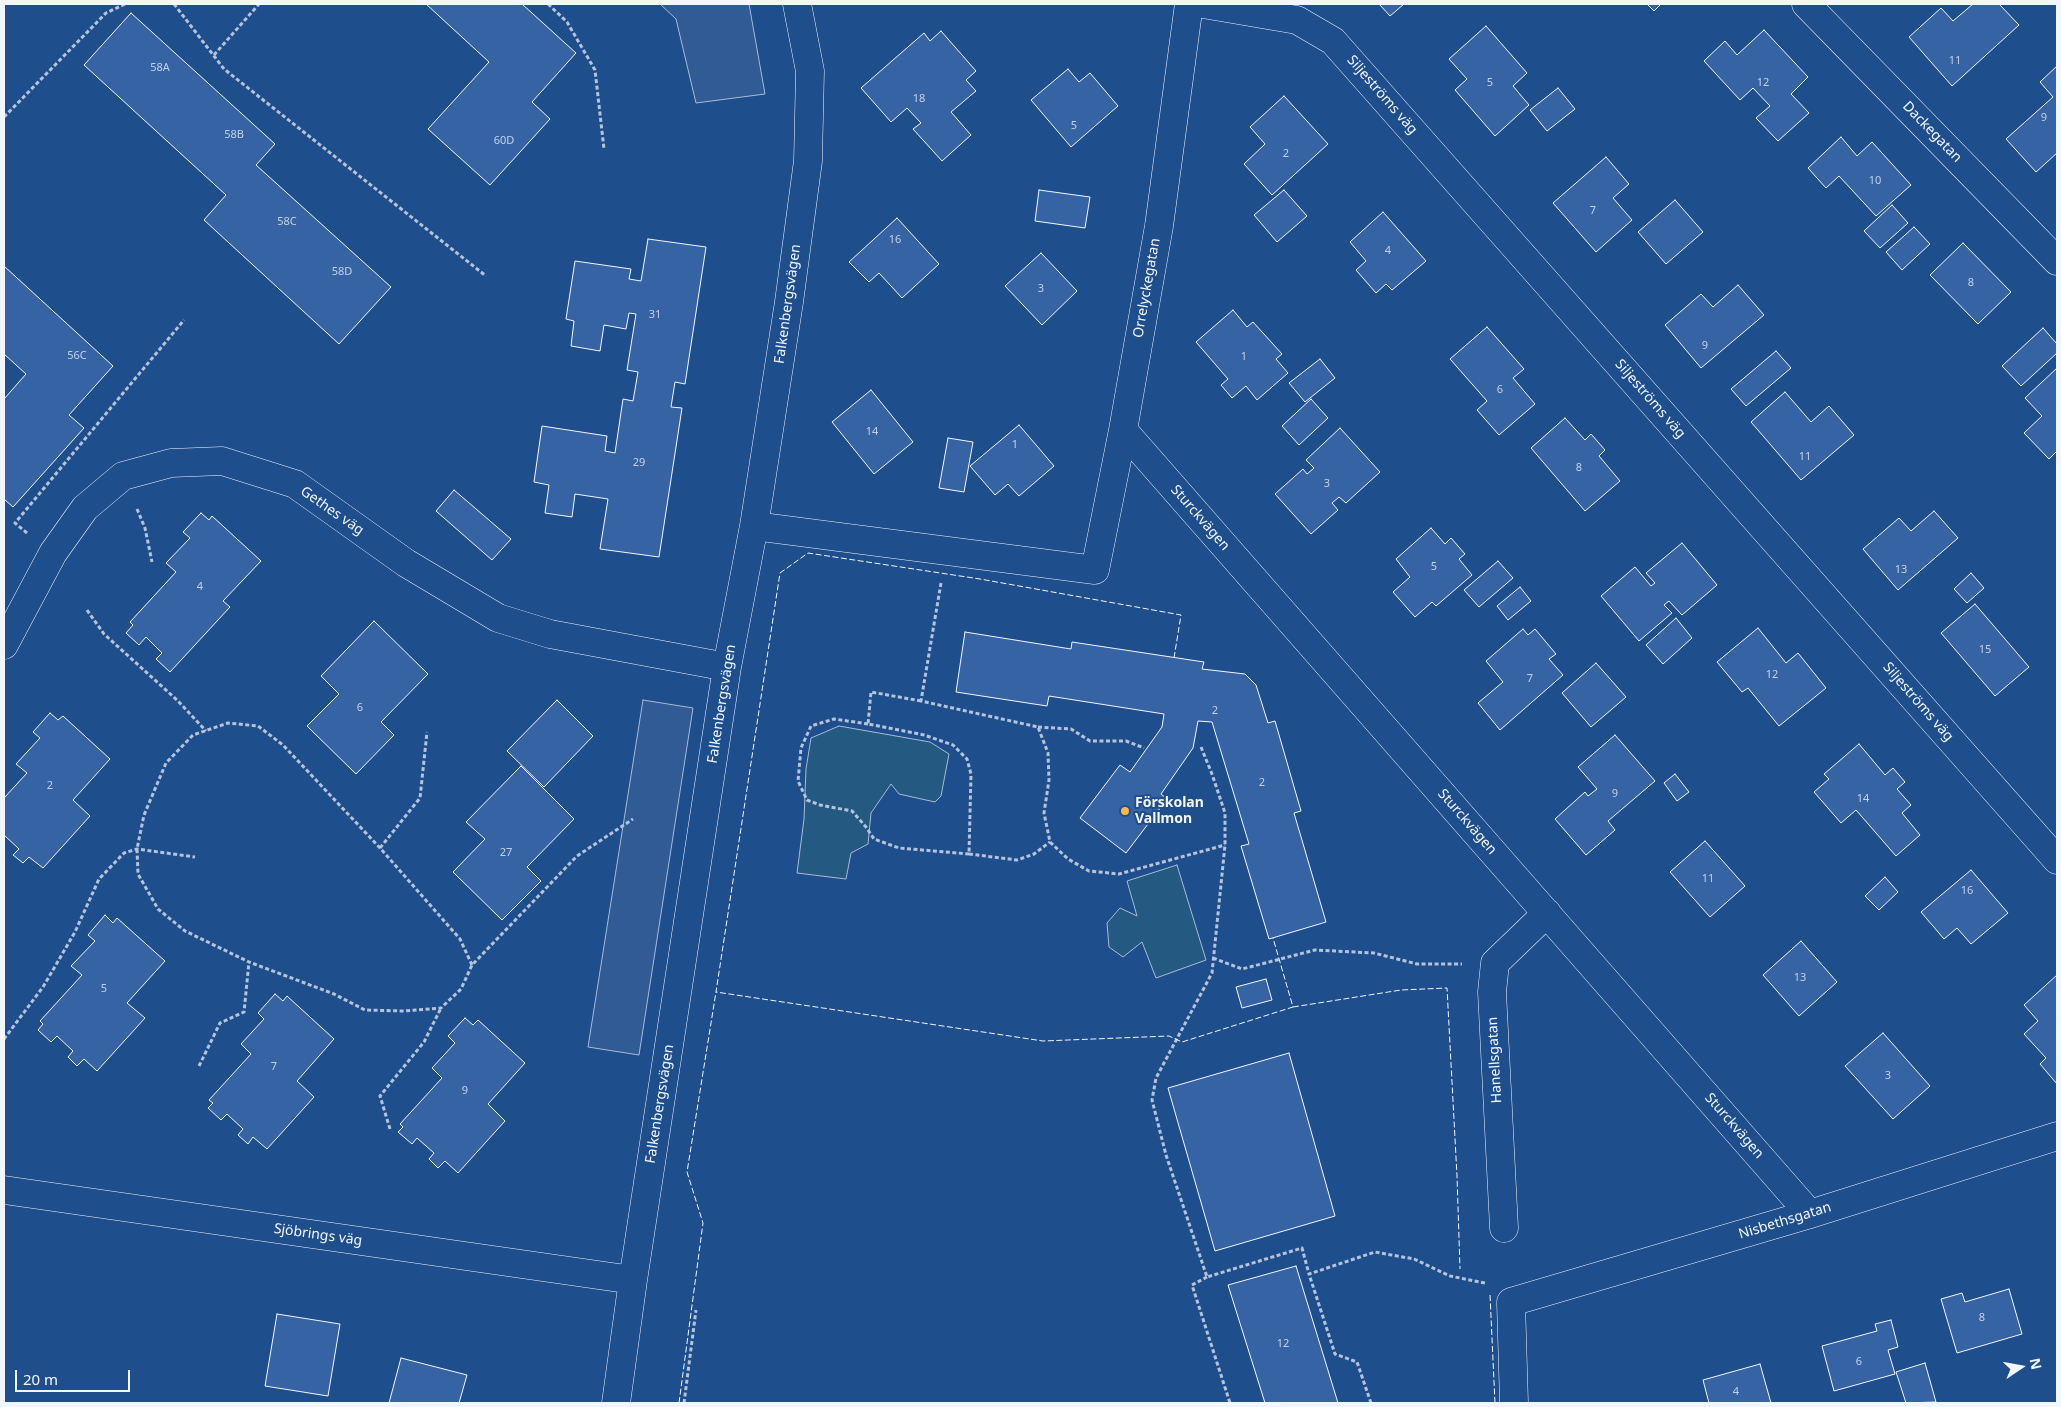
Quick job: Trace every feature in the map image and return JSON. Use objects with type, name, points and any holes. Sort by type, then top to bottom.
[{"type":"street","name":"Falkenbergsvägen","points":[[616,1403],[633,1280],[728,667],[754,526],[789,302],[808,161],[810,71],[798,4]]},
{"type":"street","name":"Orrelyckegatan","points":[[944,550],[1095,570],[1124,430],[1159,226],[1189,4]]},
{"type":"street","name":"Siljeströms väg","points":[[1203,4],[1297,20],[1333,41],[2057,860]]},
{"type":"street","name":"Dackegatan","points":[[1806,4],[2057,261]]},
{"type":"street","name":"Sturckvägen","points":[[1124,430],[1810,1214]]},
{"type":"street","name":"Gethes väg","points":[[4,645],[53,553],[85,508],[123,476],[171,463],[222,461],[295,484],[406,563],[498,618],[550,634],[728,667]]},
{"type":"street","points":[[754,526],[944,550]]},
{"type":"street","points":[[1495,963],[1547,913]]},
{"type":"street","name":"Hanellsgatan","points":[[1495,963],[1492,992],[1504,1228]]},
{"type":"street","name":"Nisbethsgatan","points":[[1502,1293],[1810,1214],[2057,1136]]},
{"type":"street","name":"Sjöbrings väg","points":[[4,1190],[633,1280]]},
{"type":"street","points":[[1502,1293],[1514,1403]]},
{"type":"path","points":[[4,118],[106,12],[125,4]]},
{"type":"path","points":[[174,4],[224,69],[486,276]]},
{"type":"path","points":[[214,56],[259,4]]},
{"type":"path","points":[[548,4],[567,22],[595,70],[604,148]]},
{"type":"path","points":[[53,553],[15,523],[184,320]]},
{"type":"path","points":[[123,476],[145,528],[152,562]]},
{"type":"path","points":[[921,701],[942,574],[944,550]]},
{"type":"path","points":[[87,610],[104,634],[177,700],[206,731]]},
{"type":"path","points":[[868,724],[871,692],[1038,727],[1071,729],[1090,741],[1126,742],[1144,748]]},
{"type":"path","points":[[969,854],[972,774],[967,759],[953,745],[924,735],[834,719],[812,726],[800,748],[798,781],[807,800],[820,805],[852,811],[874,840],[898,848],[1017,860],[1034,854],[1050,842]]},
{"type":"path","points":[[441,1008],[404,1011],[365,1010],[334,994],[250,962],[185,931],[158,909],[138,874],[137,849],[144,816],[166,763],[193,735],[228,723],[258,726],[283,744],[380,848],[460,939],[472,965]]},
{"type":"path","points":[[1038,727],[1048,752],[1049,780],[1044,813],[1050,842],[1068,858],[1089,871],[1119,874],[1225,845]]},
{"type":"path","points":[[380,848],[420,798],[427,732]]},
{"type":"path","points":[[1201,748],[1212,774],[1224,813],[1225,845],[1212,972],[1156,1078],[1152,1100],[1166,1154],[1207,1278]]},
{"type":"path","points":[[390,1129],[380,1096],[424,1042],[441,1008],[461,989],[472,965],[577,856],[633,819]]},
{"type":"path","points":[[4,1039],[43,987],[75,932],[99,879],[124,852],[137,849],[195,857]]},
{"type":"path","points":[[1213,958],[1242,969],[1315,950],[1374,953],[1417,964],[1495,963]]},
{"type":"path","points":[[199,1066],[220,1023],[244,1012],[250,962]]},
{"type":"path","points":[[1230,1403],[1192,1285],[1207,1278],[1302,1248],[1308,1274],[1335,1354],[1357,1362],[1371,1403]]},
{"type":"path","points":[[1308,1274],[1375,1252],[1414,1260],[1450,1276],[1502,1293]]},
{"type":"path","points":[[684,1403],[696,1310]]},
{"type":"shaded area","points":[[660,4],[749,4],[765,94],[696,103],[676,19]]},
{"type":"shaded area","points":[[643,700],[693,708],[639,1055],[588,1047]]},
{"type":"shaded area","points":[[839,726],[930,742],[949,754],[941,796],[935,802],[899,794],[891,784],[871,813],[868,844],[851,853],[846,879],[797,873],[804,819],[806,769],[811,738]]},
{"type":"shaded area","points":[[1177,865],[1206,960],[1156,978],[1142,942],[1123,957],[1109,947],[1107,923],[1120,908],[1137,916],[1127,881]]},
{"type":"building","points":[[426,4],[522,4],[576,53],[532,102],[550,119],[490,185],[428,129],[489,62]]},
{"type":"building","points":[[1379,4],[1404,4],[1390,16]]},
{"type":"building","points":[[1647,4],[1661,4],[1654,11]]},
{"type":"building","points":[[1973,4],[1999,4],[2019,25],[1952,86],[1909,37],[1941,8],[1953,21]]},
{"type":"building","points":[[131,13],[275,144],[256,165],[391,287],[339,344],[204,220],[226,195],[84,65]]},
{"type":"building","points":[[1486,26],[1527,73],[1513,86],[1529,105],[1495,136],[1455,90],[1467,79],[1449,59]]},
{"type":"building","points":[[1764,30],[1808,77],[1791,94],[1809,113],[1778,141],[1756,118],[1770,106],[1753,88],[1740,100],[1704,61],[1725,41],[1737,55]]},
{"type":"building","points":[[941,31],[976,71],[966,80],[976,91],[951,112],[971,135],[942,161],[913,129],[921,123],[907,108],[891,122],[861,88],[924,33],[930,41]]},
{"type":"building","points":[[2057,66],[2057,153],[2036,172],[2006,139],[2053,97],[2040,82]]},
{"type":"building","points":[[1068,69],[1079,82],[1090,73],[1118,106],[1071,147],[1031,100]]},
{"type":"building","points":[[1558,88],[1575,109],[1547,131],[1530,110]]},
{"type":"building","points":[[1284,96],[1328,144],[1272,195],[1244,164],[1265,144],[1250,127]]},
{"type":"building","points":[[1841,137],[1857,156],[1872,142],[1911,185],[1876,216],[1839,176],[1826,188],[1808,168]]},
{"type":"building","points":[[1606,157],[1629,184],[1613,198],[1632,220],[1596,252],[1553,203]]},
{"type":"building","points":[[1039,190],[1090,197],[1085,228],[1035,221]]},
{"type":"building","points":[[1284,190],[1307,216],[1277,242],[1254,215]]},
{"type":"building","points":[[1675,200],[1703,232],[1666,264],[1638,232]]},
{"type":"building","points":[[1892,205],[1908,223],[1880,248],[1864,231]]},
{"type":"building","points":[[1383,212],[1426,261],[1392,290],[1386,284],[1376,293],[1356,270],[1366,261],[1350,242]]},
{"type":"building","points":[[897,218],[939,264],[902,298],[879,273],[869,282],[849,262]]},
{"type":"building","points":[[1914,227],[1930,244],[1902,270],[1886,252]]},
{"type":"building","points":[[648,239],[706,247],[685,384],[675,382],[671,407],[682,408],[659,557],[600,549],[608,499],[575,494],[572,517],[545,513],[549,485],[534,482],[542,426],[607,436],[605,451],[615,453],[623,399],[633,401],[638,372],[627,370],[636,314],[629,313],[626,329],[604,325],[600,351],[571,346],[574,321],[566,319],[575,261],[631,269],[629,279],[641,281]]},
{"type":"building","points":[[1963,243],[2011,292],[1978,324],[1930,275]]},
{"type":"building","points":[[1041,253],[1077,291],[1042,325],[1005,286]]},
{"type":"building","points":[[4,266],[113,366],[69,415],[84,428],[13,507],[4,499],[4,399],[26,374],[4,354]]},
{"type":"building","points":[[1738,285],[1764,315],[1701,368],[1665,325],[1701,294],[1713,307]]},
{"type":"building","points":[[1233,310],[1247,327],[1253,322],[1282,354],[1276,359],[1288,373],[1257,400],[1246,386],[1232,398],[1221,385],[1228,379],[1196,342]]},
{"type":"building","points":[[1487,327],[1524,369],[1513,378],[1535,404],[1499,435],[1477,410],[1487,401],[1450,359]]},
{"type":"building","points":[[2043,328],[2057,344],[2057,353],[2021,386],[2002,366]]},
{"type":"building","points":[[1776,351],[1791,368],[1746,406],[1731,389]]},
{"type":"building","points":[[1320,359],[1335,378],[1305,402],[1289,383]]},
{"type":"building","points":[[2057,368],[2057,451],[2049,459],[2024,433],[2042,416],[2025,398]]},
{"type":"building","points":[[871,390],[913,442],[874,474],[832,422]]},
{"type":"building","points":[[1785,392],[1811,422],[1829,406],[1854,435],[1801,480],[1751,422]]},
{"type":"building","points":[[1311,399],[1328,418],[1299,445],[1282,426]]},
{"type":"building","points":[[1565,418],[1585,440],[1591,434],[1605,450],[1599,456],[1620,481],[1585,511],[1531,448]]},
{"type":"building","points":[[1019,425],[1054,466],[1019,496],[1008,484],[995,495],[970,466]]},
{"type":"building","points":[[1340,428],[1380,472],[1346,503],[1339,497],[1332,503],[1338,510],[1311,534],[1275,494],[1303,469],[1307,474],[1314,468],[1306,460]]},
{"type":"building","points":[[948,438],[973,442],[964,492],[939,488]]},
{"type":"building","points":[[454,490],[511,539],[492,560],[436,511]]},
{"type":"building","points":[[1934,511],[1958,538],[1898,590],[1863,549],[1899,518],[1911,531]]},
{"type":"building","points":[[201,513],[209,520],[212,516],[261,561],[223,601],[230,607],[170,672],[156,659],[162,653],[146,637],[139,645],[126,633],[133,625],[130,622],[176,572],[166,563],[190,538],[183,532]]},
{"type":"building","points":[[1431,528],[1445,544],[1451,538],[1465,554],[1459,559],[1472,575],[1436,606],[1432,602],[1415,617],[1393,592],[1410,577],[1396,559]]},
{"type":"building","points":[[1682,543],[1717,585],[1682,615],[1669,601],[1664,605],[1672,613],[1639,641],[1601,596],[1635,567],[1651,586],[1655,583],[1646,573]]},
{"type":"building","points":[[1498,561],[1513,578],[1479,607],[1464,590]]},
{"type":"building","points":[[1971,573],[1984,588],[1967,603],[1954,589]]},
{"type":"building","points":[[1520,587],[1531,601],[1508,620],[1497,606]]},
{"type":"building","points":[[1975,604],[2029,667],[1995,696],[1941,633]]},
{"type":"building","points":[[1676,618],[1692,638],[1663,664],[1646,645]]},
{"type":"building","points":[[374,621],[428,674],[381,722],[394,735],[356,774],[307,726],[339,694],[321,676]]},
{"type":"building","points":[[1758,628],[1786,663],[1798,653],[1826,688],[1779,726],[1748,688],[1742,692],[1717,662]]},
{"type":"building","points":[[1523,629],[1528,635],[1535,629],[1556,654],[1549,659],[1563,675],[1500,730],[1478,703],[1503,682],[1486,661]]},
{"type":"building","points":[[965,632],[1071,649],[1072,642],[1204,662],[1202,669],[1245,674],[1256,685],[1268,723],[1275,721],[1301,811],[1294,813],[1326,922],[1269,939],[1241,846],[1249,844],[1212,722],[1198,721],[1193,748],[1161,794],[1167,799],[1126,853],[1080,818],[1120,765],[1130,772],[1162,727],[1164,714],[1049,696],[1047,706],[956,692]]},
{"type":"building","points":[[1596,663],[1626,697],[1591,727],[1562,693]]},
{"type":"building","points":[[557,700],[593,736],[544,787],[507,751]]},
{"type":"building","points":[[50,713],[58,720],[63,716],[110,759],[73,800],[90,816],[43,868],[29,857],[23,863],[13,855],[19,849],[4,835],[4,798],[27,773],[16,764],[40,738],[33,732]]},
{"type":"building","points":[[1615,735],[1655,781],[1608,821],[1615,830],[1586,855],[1555,819],[1585,792],[1588,796],[1597,789],[1578,767]]},
{"type":"building","points":[[1859,744],[1885,775],[1893,768],[1905,782],[1897,789],[1911,805],[1902,813],[1920,835],[1896,856],[1856,810],[1841,823],[1814,792],[1829,779],[1824,774]]},
{"type":"building","points":[[521,766],[574,819],[527,867],[541,881],[502,920],[453,872],[485,839],[466,822]]},
{"type":"building","points":[[1675,774],[1689,792],[1677,801],[1664,783]]},
{"type":"building","points":[[1705,841],[1745,886],[1710,917],[1670,872]]},
{"type":"building","points":[[1971,870],[2008,913],[1971,944],[1957,928],[1944,939],[1921,912]]},
{"type":"building","points":[[1885,877],[1898,892],[1879,910],[1865,896]]},
{"type":"building","points":[[105,915],[113,923],[117,918],[165,961],[127,1003],[145,1018],[97,1071],[84,1059],[77,1066],[68,1057],[73,1051],[57,1036],[51,1042],[38,1030],[43,1024],[40,1021],[82,975],[71,966],[95,941],[88,935]]},
{"type":"building","points":[[1801,941],[1837,982],[1799,1016],[1763,975]]},
{"type":"building","points":[[2057,975],[2057,1084],[2040,1064],[2046,1058],[2024,1034],[2038,1021],[2024,1005]]},
{"type":"building","points":[[1266,979],[1272,1000],[1242,1008],[1236,987]]},
{"type":"building","points":[[275,994],[283,1001],[287,996],[334,1039],[297,1081],[314,1097],[267,1149],[253,1137],[248,1144],[238,1135],[243,1129],[227,1114],[221,1120],[208,1108],[213,1103],[209,1100],[251,1054],[241,1044],[264,1019],[258,1013]]},
{"type":"building","points":[[465,1018],[473,1025],[478,1020],[525,1063],[488,1104],[505,1121],[458,1173],[445,1161],[438,1168],[429,1159],[434,1153],[417,1138],[412,1144],[398,1132],[403,1127],[400,1124],[442,1078],[432,1068],[455,1043],[448,1036]]},
{"type":"building","points":[[1883,1033],[1930,1086],[1893,1119],[1845,1066]]},
{"type":"building","points":[[1289,1053],[1335,1216],[1215,1251],[1168,1088]]},
{"type":"building","points":[[1296,1266],[1338,1403],[1265,1403],[1228,1285]]},
{"type":"building","points":[[2009,1289],[2022,1334],[1957,1353],[1941,1299],[1962,1293],[1965,1302]]},
{"type":"building","points":[[277,1314],[340,1324],[328,1396],[265,1386]]},
{"type":"building","points":[[1891,1320],[1898,1347],[1888,1350],[1895,1374],[1834,1391],[1822,1346],[1877,1331],[1875,1324]]},
{"type":"building","points":[[401,1358],[467,1375],[459,1403],[389,1403]]},
{"type":"building","points":[[1925,1363],[1936,1402],[1906,1403],[1896,1372]]},
{"type":"building","points":[[1760,1364],[1771,1403],[1709,1403],[1703,1380]]},
{"type":"fence","points":[[1174,658],[1181,615],[980,579],[808,553],[780,573],[716,992],[1043,1041],[1169,1036],[1182,1042],[1293,1007],[1273,938]]},
{"type":"fence","points":[[1293,1007],[1401,990],[1447,988],[1460,1269]]},
{"type":"fence","points":[[679,1403],[703,1223],[687,1172],[716,992]]},
{"type":"fence","points":[[1490,1295],[1495,1403]]},
{"type":"place","name":"Förskolan Vallmon","points":[[1125,811]]}]
